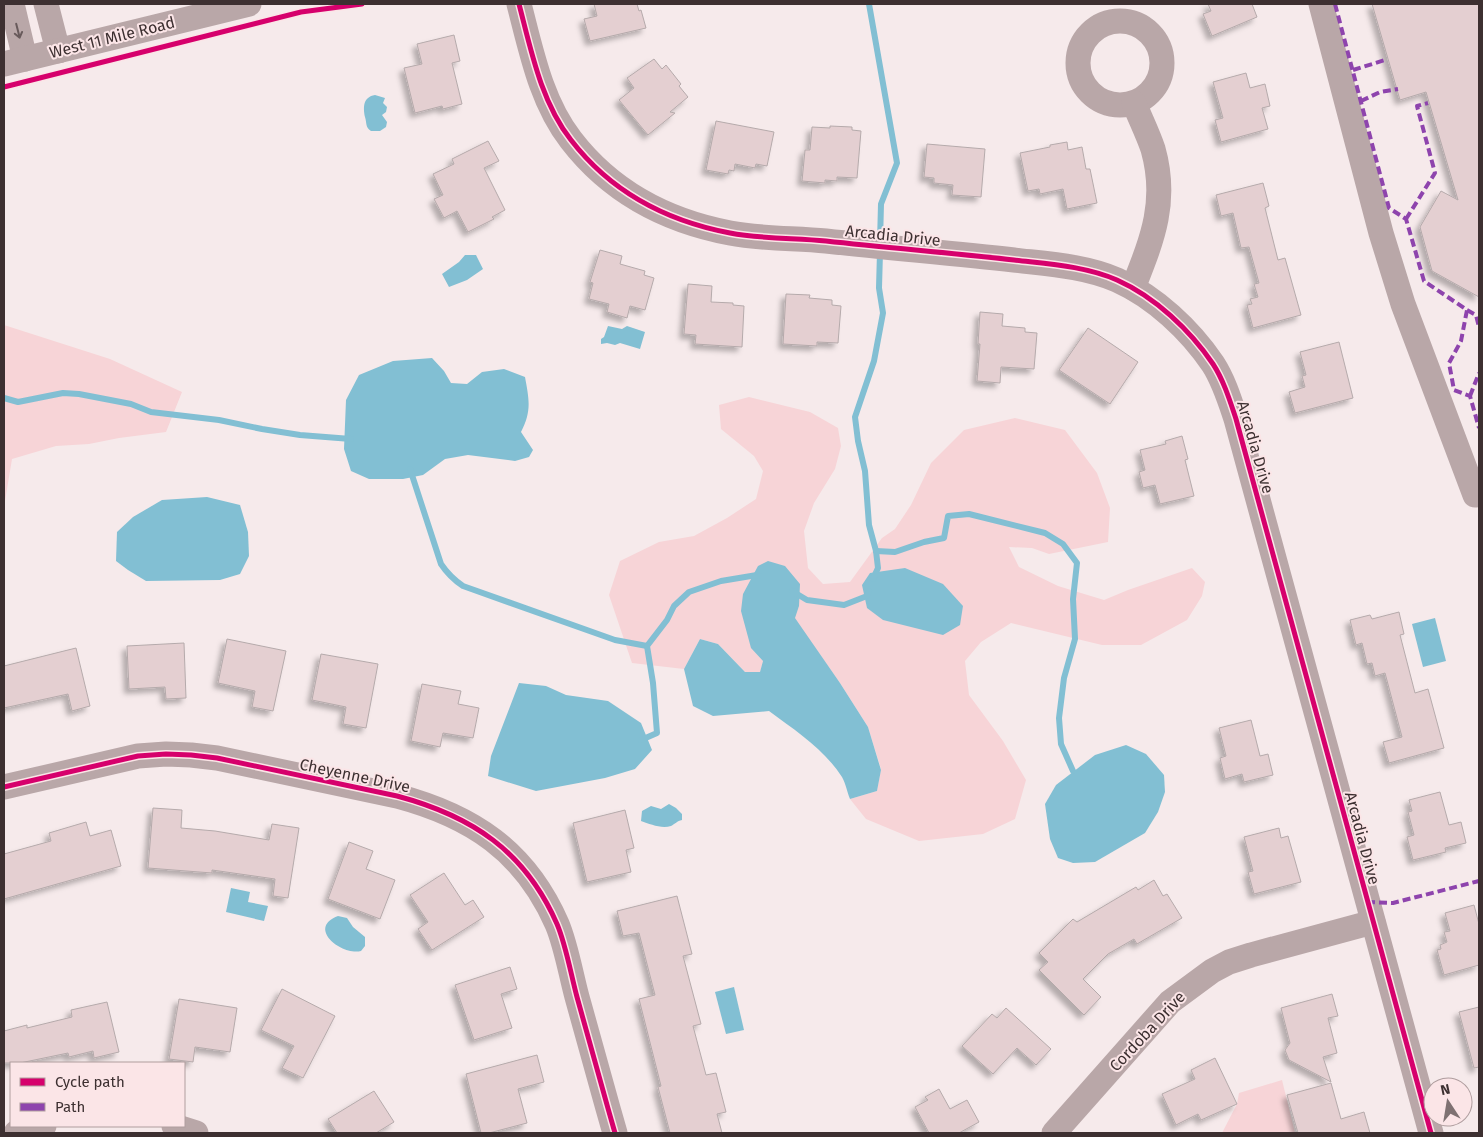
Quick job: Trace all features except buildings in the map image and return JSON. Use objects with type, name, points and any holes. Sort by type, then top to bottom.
[{"type":"street","points":[[12,4],[14,61]]},
{"type":"street","points":[[46,4],[58,50]]},
{"type":"street","name":"West 11 Mile Road","points":[[14,61],[249,4]]},
{"type":"street","name":"Arcadia Drive","points":[[519,4],[547,96],[570,140],[610,180],[644,204],[664,214],[687,223],[732,233],[1071,267],[1105,275],[1133,288],[1167,313],[1192,338],[1213,365],[1226,390],[1236,419],[1431,1133]]},
{"type":"street","points":[[1321,4],[1384,242],[1403,304],[1475,495]]},
{"type":"street","points":[[1133,288],[1152,240],[1159,206],[1160,190],[1152,149],[1134,102]]},
{"type":"street","name":"Cheyenne Drive","points":[[4,787],[138,756],[191,755],[217,758],[426,803],[468,822],[502,846],[520,864],[540,892],[557,925],[615,1133]]},
{"type":"street","name":"Cordoba Drive","points":[[1054,1133],[1170,1002],[1212,971],[1229,962],[1251,955],[1373,922]]},
{"type":"street","points":[[16,1133],[40,1127]]},
{"type":"street","points":[[177,1127],[196,1133]]},
{"type":"shaded area","points":[[4,325],[110,359],[182,392],[166,432],[89,444],[56,446],[12,459],[4,507]]},
{"type":"shaded area","points":[[749,397],[810,412],[838,428],[841,446],[835,469],[814,503],[804,531],[808,568],[823,584],[850,582],[882,538],[895,529],[911,505],[931,463],[964,430],[1015,418],[1065,430],[1097,473],[1110,508],[1108,542],[1049,554],[1032,548],[1009,547],[1019,567],[1058,586],[1104,600],[1192,568],[1205,582],[1202,596],[1187,620],[1141,645],[1102,645],[1011,623],[981,642],[965,661],[969,695],[1003,741],[1026,780],[1015,819],[983,834],[919,841],[866,819],[850,799],[877,791],[881,769],[868,727],[840,683],[794,618],[799,606],[751,647],[763,661],[760,673],[745,672],[718,644],[700,639],[684,669],[632,663],[609,595],[620,561],[659,542],[694,536],[756,499],[763,471],[754,456],[721,429],[719,405]]},
{"type":"shaded area","points":[[1282,1080],[1295,1133],[1222,1133],[1237,1104],[1239,1093]]},
{"type":"water","points":[[375,95],[385,98],[383,103],[387,107],[386,112],[382,115],[387,122],[386,127],[380,131],[371,131],[368,128],[364,113],[366,100]]},
{"type":"water","points":[[465,255],[476,255],[483,269],[467,280],[449,287],[442,274],[459,262]]},
{"type":"water","points":[[608,326],[622,329],[627,326],[645,332],[640,349],[620,343],[615,345],[601,344],[601,339],[604,337]]},
{"type":"water","points":[[432,358],[444,371],[451,383],[467,384],[482,372],[504,369],[525,377],[529,405],[527,418],[521,432],[533,450],[529,457],[515,461],[468,455],[445,459],[423,475],[403,479],[369,479],[351,471],[344,449],[346,400],[359,375],[393,361]]},
{"type":"water","points":[[207,497],[240,505],[248,532],[249,556],[240,574],[220,580],[146,581],[116,561],[117,532],[133,517],[162,500]]},
{"type":"water","points":[[768,561],[785,566],[800,584],[799,606],[795,618],[868,727],[881,770],[877,791],[850,799],[845,782],[827,758],[809,741],[769,711],[713,716],[693,706],[684,669],[700,639],[718,644],[745,672],[760,672],[763,661],[751,648],[741,611],[743,594],[758,566]]},
{"type":"water","points":[[905,568],[943,584],[963,606],[960,625],[943,635],[883,620],[867,608],[862,585],[870,573]]},
{"type":"water","points":[[1435,618],[1446,661],[1423,667],[1412,624]]},
{"type":"water","points":[[519,683],[546,686],[566,695],[608,701],[641,723],[652,750],[635,769],[605,778],[536,791],[488,776],[491,756]]},
{"type":"water","points":[[1126,745],[1146,754],[1164,775],[1165,792],[1158,812],[1145,833],[1095,862],[1073,863],[1058,858],[1050,839],[1045,804],[1056,785],[1095,755]]},
{"type":"water","points":[[669,804],[682,814],[682,820],[671,826],[663,827],[641,821],[642,811],[651,806],[661,809]]},
{"type":"water","points":[[231,888],[250,892],[248,902],[268,906],[264,921],[226,912]]},
{"type":"water","points":[[338,916],[347,918],[353,927],[365,937],[365,946],[361,951],[345,949],[330,940],[326,934],[325,927],[329,921]]},
{"type":"water","points":[[734,987],[744,1030],[726,1034],[715,992]]},
{"type":"waterway","points":[[869,4],[897,163],[881,204],[880,242]]},
{"type":"waterway","points":[[873,579],[878,568],[876,551],[869,525],[865,471],[855,417],[874,361],[883,313],[879,288],[880,252]]},
{"type":"waterway","points":[[4,398],[18,402],[63,393],[79,394],[131,404],[151,412],[219,420],[300,435],[351,439]]},
{"type":"waterway","points":[[410,469],[441,564],[460,584],[615,640],[647,646]]},
{"type":"waterway","points":[[876,551],[895,552],[924,542],[944,538],[948,516],[969,514],[1045,533],[1063,544],[1077,563],[1073,599],[1075,639],[1064,678],[1059,718],[1061,744],[1073,771]]},
{"type":"waterway","points":[[641,740],[657,733],[653,683],[647,646],[667,620],[674,606],[689,592],[721,581],[760,576]]},
{"type":"waterway","points":[[792,591],[807,600],[844,605],[867,596],[869,591]]},
{"type":"marked path","points":[[1335,4],[1389,208],[1406,219],[1424,281],[1467,310],[1461,341],[1449,363],[1454,390],[1470,396],[1479,428]]},
{"type":"marked path","points":[[1353,70],[1385,60]]},
{"type":"marked path","points":[[1361,101],[1380,92],[1398,89]]},
{"type":"marked path","points":[[1406,219],[1435,173],[1417,106],[1428,103]]},
{"type":"marked path","points":[[1467,310],[1476,315],[1479,327]]},
{"type":"marked path","points":[[1470,396],[1479,373]]},
{"type":"marked path","points":[[1367,902],[1393,903],[1479,881]]},
{"type":"cycle path","points":[[4,87],[301,12],[362,4]]},
{"type":"cycle path","points":[[519,4],[538,75],[561,125],[571,140],[604,175],[642,202],[684,221],[742,235],[991,257],[1053,264],[1105,275],[1131,287],[1158,305],[1183,327],[1204,351],[1220,377],[1236,419],[1431,1133]]},
{"type":"cycle path","points":[[4,787],[138,756],[191,755],[217,758],[397,796],[424,804],[472,826],[493,840],[529,876],[544,898],[557,924],[615,1133]]}]
